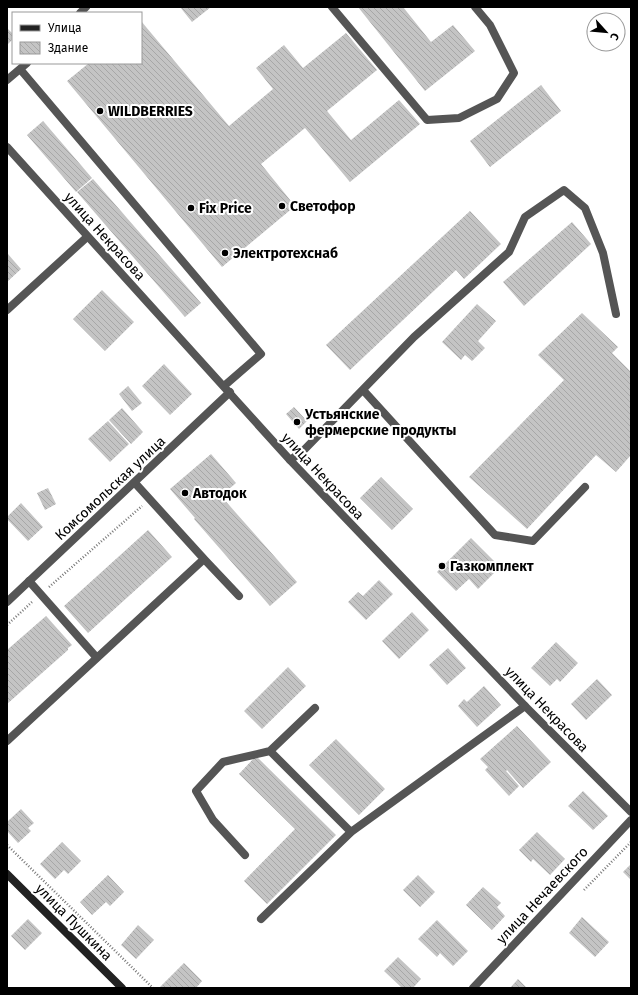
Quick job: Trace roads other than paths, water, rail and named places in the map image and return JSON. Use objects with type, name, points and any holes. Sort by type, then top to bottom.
[{"type":"main road","name":"улица Пушкина","points":[[7,874],[122,988]]},
{"type":"street","points":[[332,7],[427,120],[459,118],[498,98],[514,73],[490,25],[475,7]]},
{"type":"street","points":[[7,80],[24,66]]},
{"type":"street","name":"Комсомольская улица","points":[[7,602],[135,483],[261,354],[24,66]]},
{"type":"street","name":"улица Некрасова","points":[[7,147],[290,460],[525,706],[631,812]]},
{"type":"street","points":[[290,460],[302,451],[414,337],[510,252],[525,217],[564,190],[585,208],[603,253],[616,314]]},
{"type":"street","points":[[7,310],[87,237]]},
{"type":"street","points":[[363,390],[495,535],[533,541],[585,487]]},
{"type":"street","points":[[135,483],[239,596]]},
{"type":"street","points":[[7,741],[204,559]]},
{"type":"street","points":[[29,581],[97,658]]},
{"type":"street","points":[[261,919],[350,832],[525,706]]},
{"type":"street","points":[[245,855],[213,820],[196,791],[223,762],[270,752],[315,708]]},
{"type":"street","points":[[270,752],[350,832]]},
{"type":"street","name":"улица Нечаевского","points":[[473,988],[631,820]]},
{"type":"place","name":"WILDBERRIES","points":[[100,111]]},
{"type":"place","name":"Светофор","points":[[282,206]]},
{"type":"place","name":"Fix Price","points":[[191,208]]},
{"type":"place","name":"Электротехснаб","points":[[225,253]]},
{"type":"place","name":"Устьянские фермерские продукты","points":[[297,422]]},
{"type":"place","name":"Автодок","points":[[185,493]]},
{"type":"place","name":"Газкомплект","points":[[442,566]]}]
